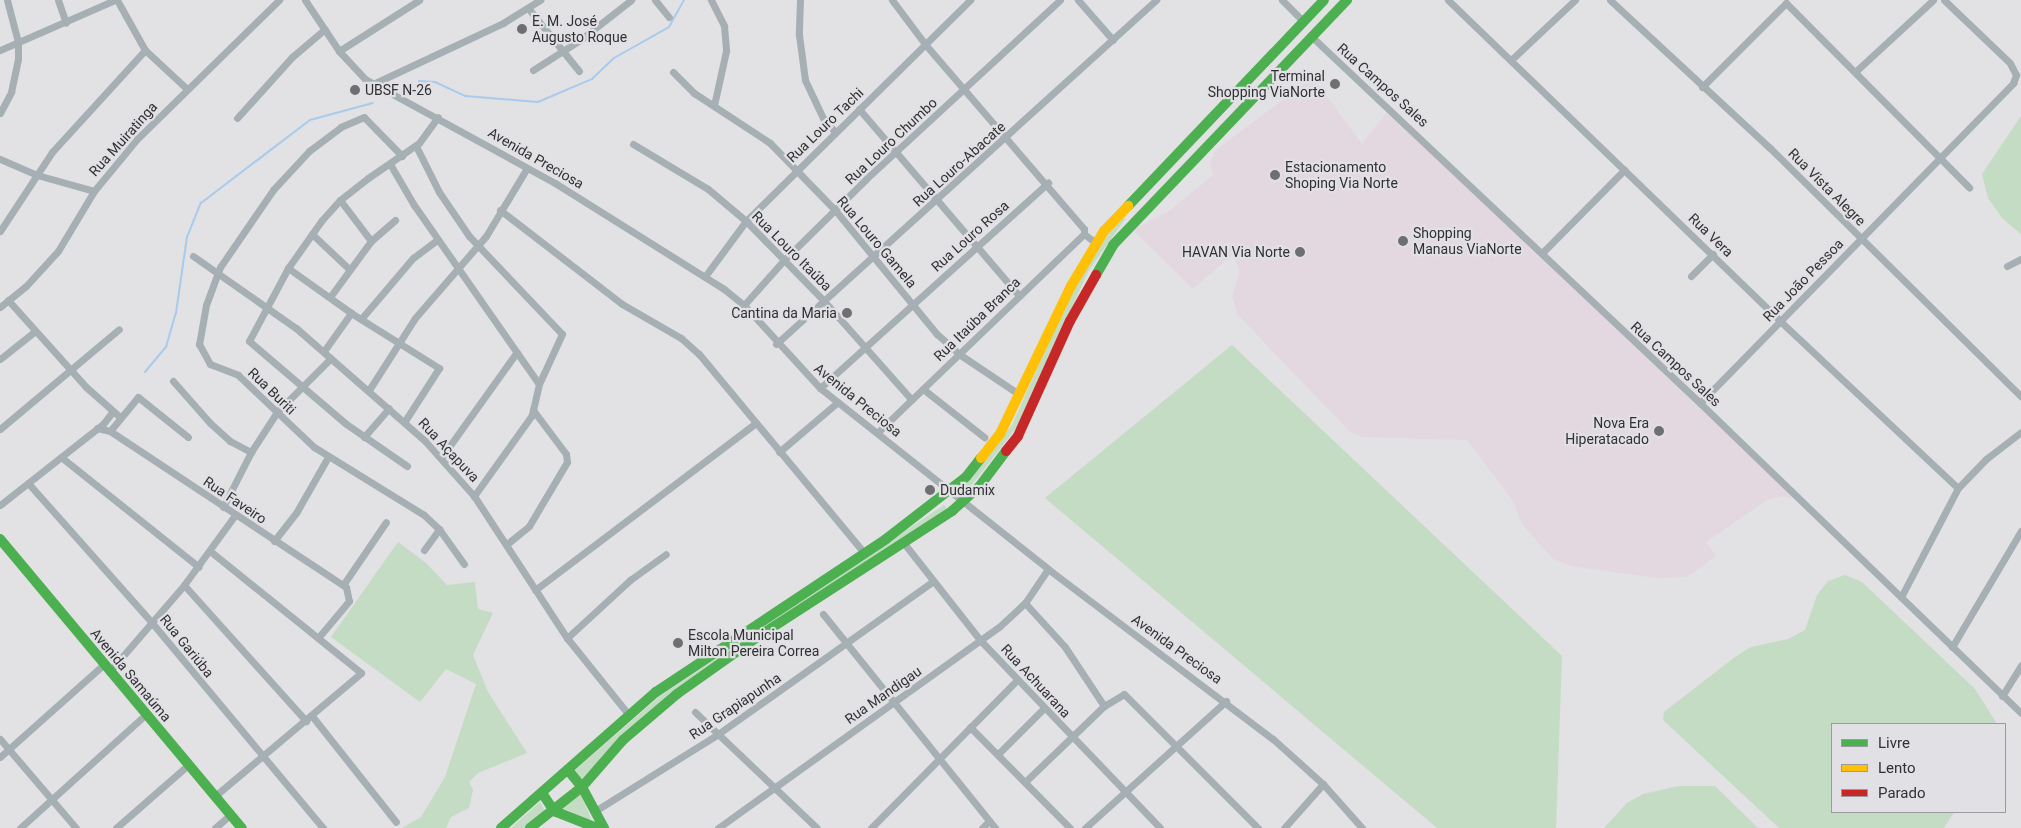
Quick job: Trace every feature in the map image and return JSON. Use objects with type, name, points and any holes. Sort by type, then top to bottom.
[{"type":"main road","points":[[501,828],[629,715],[699,661],[864,553],[951,490],[979,464],[993,445],[1020,396],[1071,286],[1096,243],[1114,219],[1324,0]]},
{"type":"main road","points":[[530,828],[554,811],[582,787],[623,740],[698,678],[964,502],[994,471],[1018,436],[1070,321],[1113,245],[1347,0]]},
{"type":"main road","name":"Avenida Samaúma","points":[[0,539],[106,668],[242,828]]},
{"type":"main road","points":[[568,770],[582,787],[604,828]]},
{"type":"main road","points":[[542,793],[554,811],[597,828]]},
{"type":"street","points":[[0,113],[15,74],[18,42],[7,0]]},
{"type":"street","points":[[58,0],[66,23]]},
{"type":"street","points":[[0,50],[116,0],[145,50],[187,88]]},
{"type":"street","name":"Rua Muiratinga","points":[[0,307],[58,250],[94,191],[137,139],[279,0]]},
{"type":"street","points":[[339,51],[419,0]]},
{"type":"street","points":[[373,84],[478,36],[540,0]]},
{"type":"street","points":[[534,70],[563,52],[631,0]]},
{"type":"street","points":[[655,0],[669,16]]},
{"type":"street","points":[[711,0],[726,40],[714,105]]},
{"type":"street","points":[[800,0],[799,35],[805,80],[823,118],[835,132]]},
{"type":"street","points":[[892,0],[964,90],[1008,137],[1081,221],[1084,234],[1096,243]]},
{"type":"street","name":"Rua Louro Tachi","points":[[706,275],[746,221],[796,169],[970,0]]},
{"type":"street","name":"Rua Louro Chumbo","points":[[744,305],[784,260],[834,210],[1060,0]]},
{"type":"street","points":[[1078,0],[1113,40]]},
{"type":"street","name":"Rua Louro-Abacate","points":[[776,344],[1008,137],[1156,0]]},
{"type":"street","points":[[1282,0],[1303,21]]},
{"type":"street","name":"Rua Vera","points":[[1448,0],[1713,254],[1780,321],[1958,488]]},
{"type":"street","points":[[1511,60],[1575,0]]},
{"type":"street","name":"Rua Vista Alegre","points":[[1610,0],[2020,392]]},
{"type":"street","points":[[1855,72],[1933,0]]},
{"type":"street","name":"Rua João Pessoa","points":[[1700,403],[1939,156],[2013,83],[2016,75],[2010,63],[1944,0]]},
{"type":"street","name":"Avenida Preciosa","points":[[308,1],[339,51],[373,84],[438,117],[527,168],[706,275],[744,305],[776,344],[820,388],[878,432],[1048,569],[1226,701],[1322,784],[1362,828]]},
{"type":"street","points":[[1702,86],[1786,3],[1969,187]]},
{"type":"street","points":[[528,8],[579,71]]},
{"type":"street","points":[[237,118],[292,57],[325,30]]},
{"type":"street","name":"Rua Campos Sales","points":[[1311,36],[1700,403],[2021,713]]},
{"type":"street","points":[[0,231],[52,152],[145,50]]},
{"type":"street","name":"Rua Louro Gamela","points":[[673,72],[694,92],[749,126],[796,169],[834,210],[913,305],[959,354],[1020,396]]},
{"type":"street","points":[[859,109],[935,201],[1019,296]]},
{"type":"street","points":[[407,466],[364,438],[249,341],[288,268],[312,234],[340,200],[416,146],[438,117]]},
{"type":"street","name":"Rua Buriti","points":[[402,156],[365,118],[319,142],[288,172],[255,214],[216,275],[199,334],[200,350],[210,364],[238,375],[328,458],[405,500],[439,529],[464,564]]},
{"type":"street","name":"Rua Louro Itaúba","points":[[633,144],[708,189],[746,221],[824,301],[912,400]]},
{"type":"street","points":[[416,146],[443,199],[478,246],[562,336],[539,384],[533,410],[503,459],[474,496]]},
{"type":"street","points":[[0,159],[36,174],[94,191]]},
{"type":"street","points":[[390,164],[438,239],[539,384]]},
{"type":"street","points":[[368,390],[415,318],[478,246],[527,168]]},
{"type":"street","points":[[1542,253],[1624,170]]},
{"type":"street","name":"Rua Louro Rosa","points":[[820,388],[1048,183]]},
{"type":"street","points":[[340,200],[371,241]]},
{"type":"street","points":[[500,210],[622,304],[681,338],[711,366],[756,424],[864,553]]},
{"type":"street","points":[[330,297],[371,241],[394,220]]},
{"type":"street","points":[[312,234],[349,269]]},
{"type":"street","name":"Rua Itaúba Branca","points":[[878,432],[1084,234]]},
{"type":"street","points":[[361,319],[413,258],[438,239]]},
{"type":"street","points":[[1691,276],[1713,254]]},
{"type":"street","name":"Rua Açapuva","points":[[193,256],[216,275],[267,306],[324,351],[405,422],[441,458],[474,496],[567,638],[629,715]]},
{"type":"street","points":[[2007,266],[2021,259]]},
{"type":"street","points":[[288,268],[351,313],[439,368],[405,422]]},
{"type":"street","points":[[8,300],[34,332],[71,372],[120,417]]},
{"type":"street","points":[[324,351],[351,313]]},
{"type":"street","points":[[0,429],[71,372],[119,329]]},
{"type":"street","points":[[0,359],[34,332]]},
{"type":"street","points":[[441,458],[517,352]]},
{"type":"street","points":[[224,507],[251,452],[277,412],[331,358]]},
{"type":"street","points":[[173,381],[210,423],[230,441],[251,452]]},
{"type":"street","points":[[923,389],[984,437]]},
{"type":"street","points":[[110,430],[136,398],[145,400],[188,437]]},
{"type":"street","points":[[779,452],[838,402]]},
{"type":"street","points":[[364,438],[389,408]]},
{"type":"street","points":[[507,544],[529,526],[568,462],[566,454],[533,410]]},
{"type":"street","points":[[0,505],[97,428],[113,411]]},
{"type":"street","points":[[535,590],[756,424]]},
{"type":"street","name":"Rua Faveiro","points":[[97,428],[110,430],[274,541],[343,584]]},
{"type":"street","points":[[1901,597],[1958,488],[1986,459],[2021,432]]},
{"type":"street","points":[[61,457],[199,567]]},
{"type":"street","points":[[274,541],[296,513],[328,458]]},
{"type":"street","name":"Rua Gariúba","points":[[28,483],[153,624],[323,828]]},
{"type":"street","points":[[0,757],[106,668],[153,624],[199,567],[235,515]]},
{"type":"street","points":[[318,638],[348,601],[348,590],[343,584],[386,522]]},
{"type":"street","points":[[424,550],[439,529]]},
{"type":"street","points":[[1952,647],[2021,531]]},
{"type":"street","name":"Rua Achuarana","points":[[903,542],[980,640],[1044,709],[1127,790],[1160,828]]},
{"type":"street","points":[[210,551],[361,672],[309,719],[215,796]]},
{"type":"street","points":[[567,638],[630,580],[666,554]]},
{"type":"street","name":"Rua Mandigau","points":[[718,828],[980,640],[1025,603],[1048,569]]},
{"type":"street","name":"Rua Grapiapunha","points":[[596,811],[718,734],[933,581]]},
{"type":"street","points":[[184,585],[309,719],[396,822]]},
{"type":"street","points":[[1025,603],[1065,647],[1104,706]]},
{"type":"street","points":[[823,614],[845,645],[937,760],[995,828]]},
{"type":"street","points":[[2002,696],[2021,665]]},
{"type":"street","points":[[871,828],[1017,680]]},
{"type":"street","points":[[1026,781],[1104,706],[1114,698],[1124,694],[1258,828]]},
{"type":"street","points":[[1085,828],[1226,701]]},
{"type":"street","points":[[998,754],[1044,709]]},
{"type":"street","points":[[695,712],[817,828]]},
{"type":"street","points":[[20,828],[146,714]]},
{"type":"street","points":[[970,727],[1026,781],[1070,828]]},
{"type":"street","points":[[0,738],[76,828]]},
{"type":"street","points":[[116,828],[189,764]]},
{"type":"street","points":[[1284,828],[1322,784]]},
{"type":"street","points":[[215,828],[231,814]]},
{"type":"street","points":[[982,828],[989,821]]},
{"type":"shaded area","points":[[1308,81],[1318,84],[1362,144],[1386,113],[1398,120],[1794,498],[1781,496],[1767,500],[1706,542],[1716,556],[1687,577],[1656,578],[1571,566],[1553,559],[1522,524],[1513,501],[1467,440],[1362,437],[1349,431],[1237,314],[1232,296],[1240,271],[1233,254],[1193,289],[1133,230],[1169,211],[1213,175],[1210,162],[1216,150]]},
{"type":"green space","points":[[2021,116],[2021,234],[2002,218],[1988,198],[1982,174]]},
{"type":"green space","points":[[1126,218],[1089,270],[1017,427],[967,491],[964,487],[1012,425],[1080,274],[1119,220]]},
{"type":"green space","points":[[1232,345],[1562,656],[1556,828],[1437,828],[1045,498]]},
{"type":"green space","points":[[944,505],[947,509],[738,646],[581,782],[573,772],[659,697]]},
{"type":"green space","points":[[398,542],[426,563],[447,585],[475,582],[478,609],[493,613],[473,655],[488,692],[527,753],[478,773],[469,782],[473,790],[469,808],[451,817],[446,828],[402,828],[421,817],[445,777],[476,684],[446,669],[420,702],[331,637]]},
{"type":"green space","points":[[1845,575],[1862,582],[1975,689],[1996,723],[1831,723],[1831,813],[1953,813],[1944,828],[1779,828],[1663,720],[1664,712],[1735,657],[1751,647],[1788,639],[1805,630],[1817,595],[1828,581]]},
{"type":"green space","points":[[1679,786],[1715,786],[1758,828],[1604,828],[1627,803],[1643,794]]},
{"type":"green space","points":[[581,794],[591,819],[588,820],[563,808]]},
{"type":"green space","points":[[540,802],[546,813],[525,828],[511,828]]},
{"type":"waterway","points":[[419,81],[435,82],[465,96],[538,102],[592,79],[614,58],[669,27],[684,0]]},
{"type":"waterway","points":[[145,372],[166,347],[176,313],[187,237],[201,203],[310,120],[373,103]]},
{"type":"traffic: fast","points":[[1128,206],[1324,0]]},
{"type":"traffic: fast","points":[[1096,275],[1113,245],[1347,0]]},
{"type":"traffic: fast","points":[[530,828],[582,787],[623,740],[677,694],[756,638],[952,511],[979,487],[1006,451]]},
{"type":"traffic: fast","points":[[501,828],[656,692],[886,539],[966,477],[981,458]]},
{"type":"traffic: fast","points":[[0,539],[242,828]]},
{"type":"traffic: fast","points":[[568,770],[582,787],[604,828]]},
{"type":"traffic: fast","points":[[542,793],[554,811],[597,828]]},
{"type":"traffic: slow","points":[[981,458],[1000,434],[1071,286],[1104,231],[1128,206]]},
{"type":"traffic: jam","points":[[1006,451],[1018,436],[1070,321],[1096,275]]},
{"type":"place","name":"E. M. José Augusto Roque","points":[[522,29]]},
{"type":"place","name":"Terminal Shopping ViaNorte","points":[[1335,84]]},
{"type":"place","name":"UBSF N-26","points":[[355,90]]},
{"type":"place","name":"Estacionamento Shoping Via Norte","points":[[1275,175]]},
{"type":"place","name":"Shopping Manaus ViaNorte","points":[[1403,241]]},
{"type":"place","name":"HAVAN Via Norte","points":[[1300,252]]},
{"type":"place","name":"Cantina da Maria","points":[[847,313]]},
{"type":"place","name":"Nova Era Hiperatacado","points":[[1659,431]]},
{"type":"place","name":"Dudamix","points":[[930,490]]},
{"type":"place","name":"Escola Municipal Milton Pereira Correa","points":[[678,643]]}]
